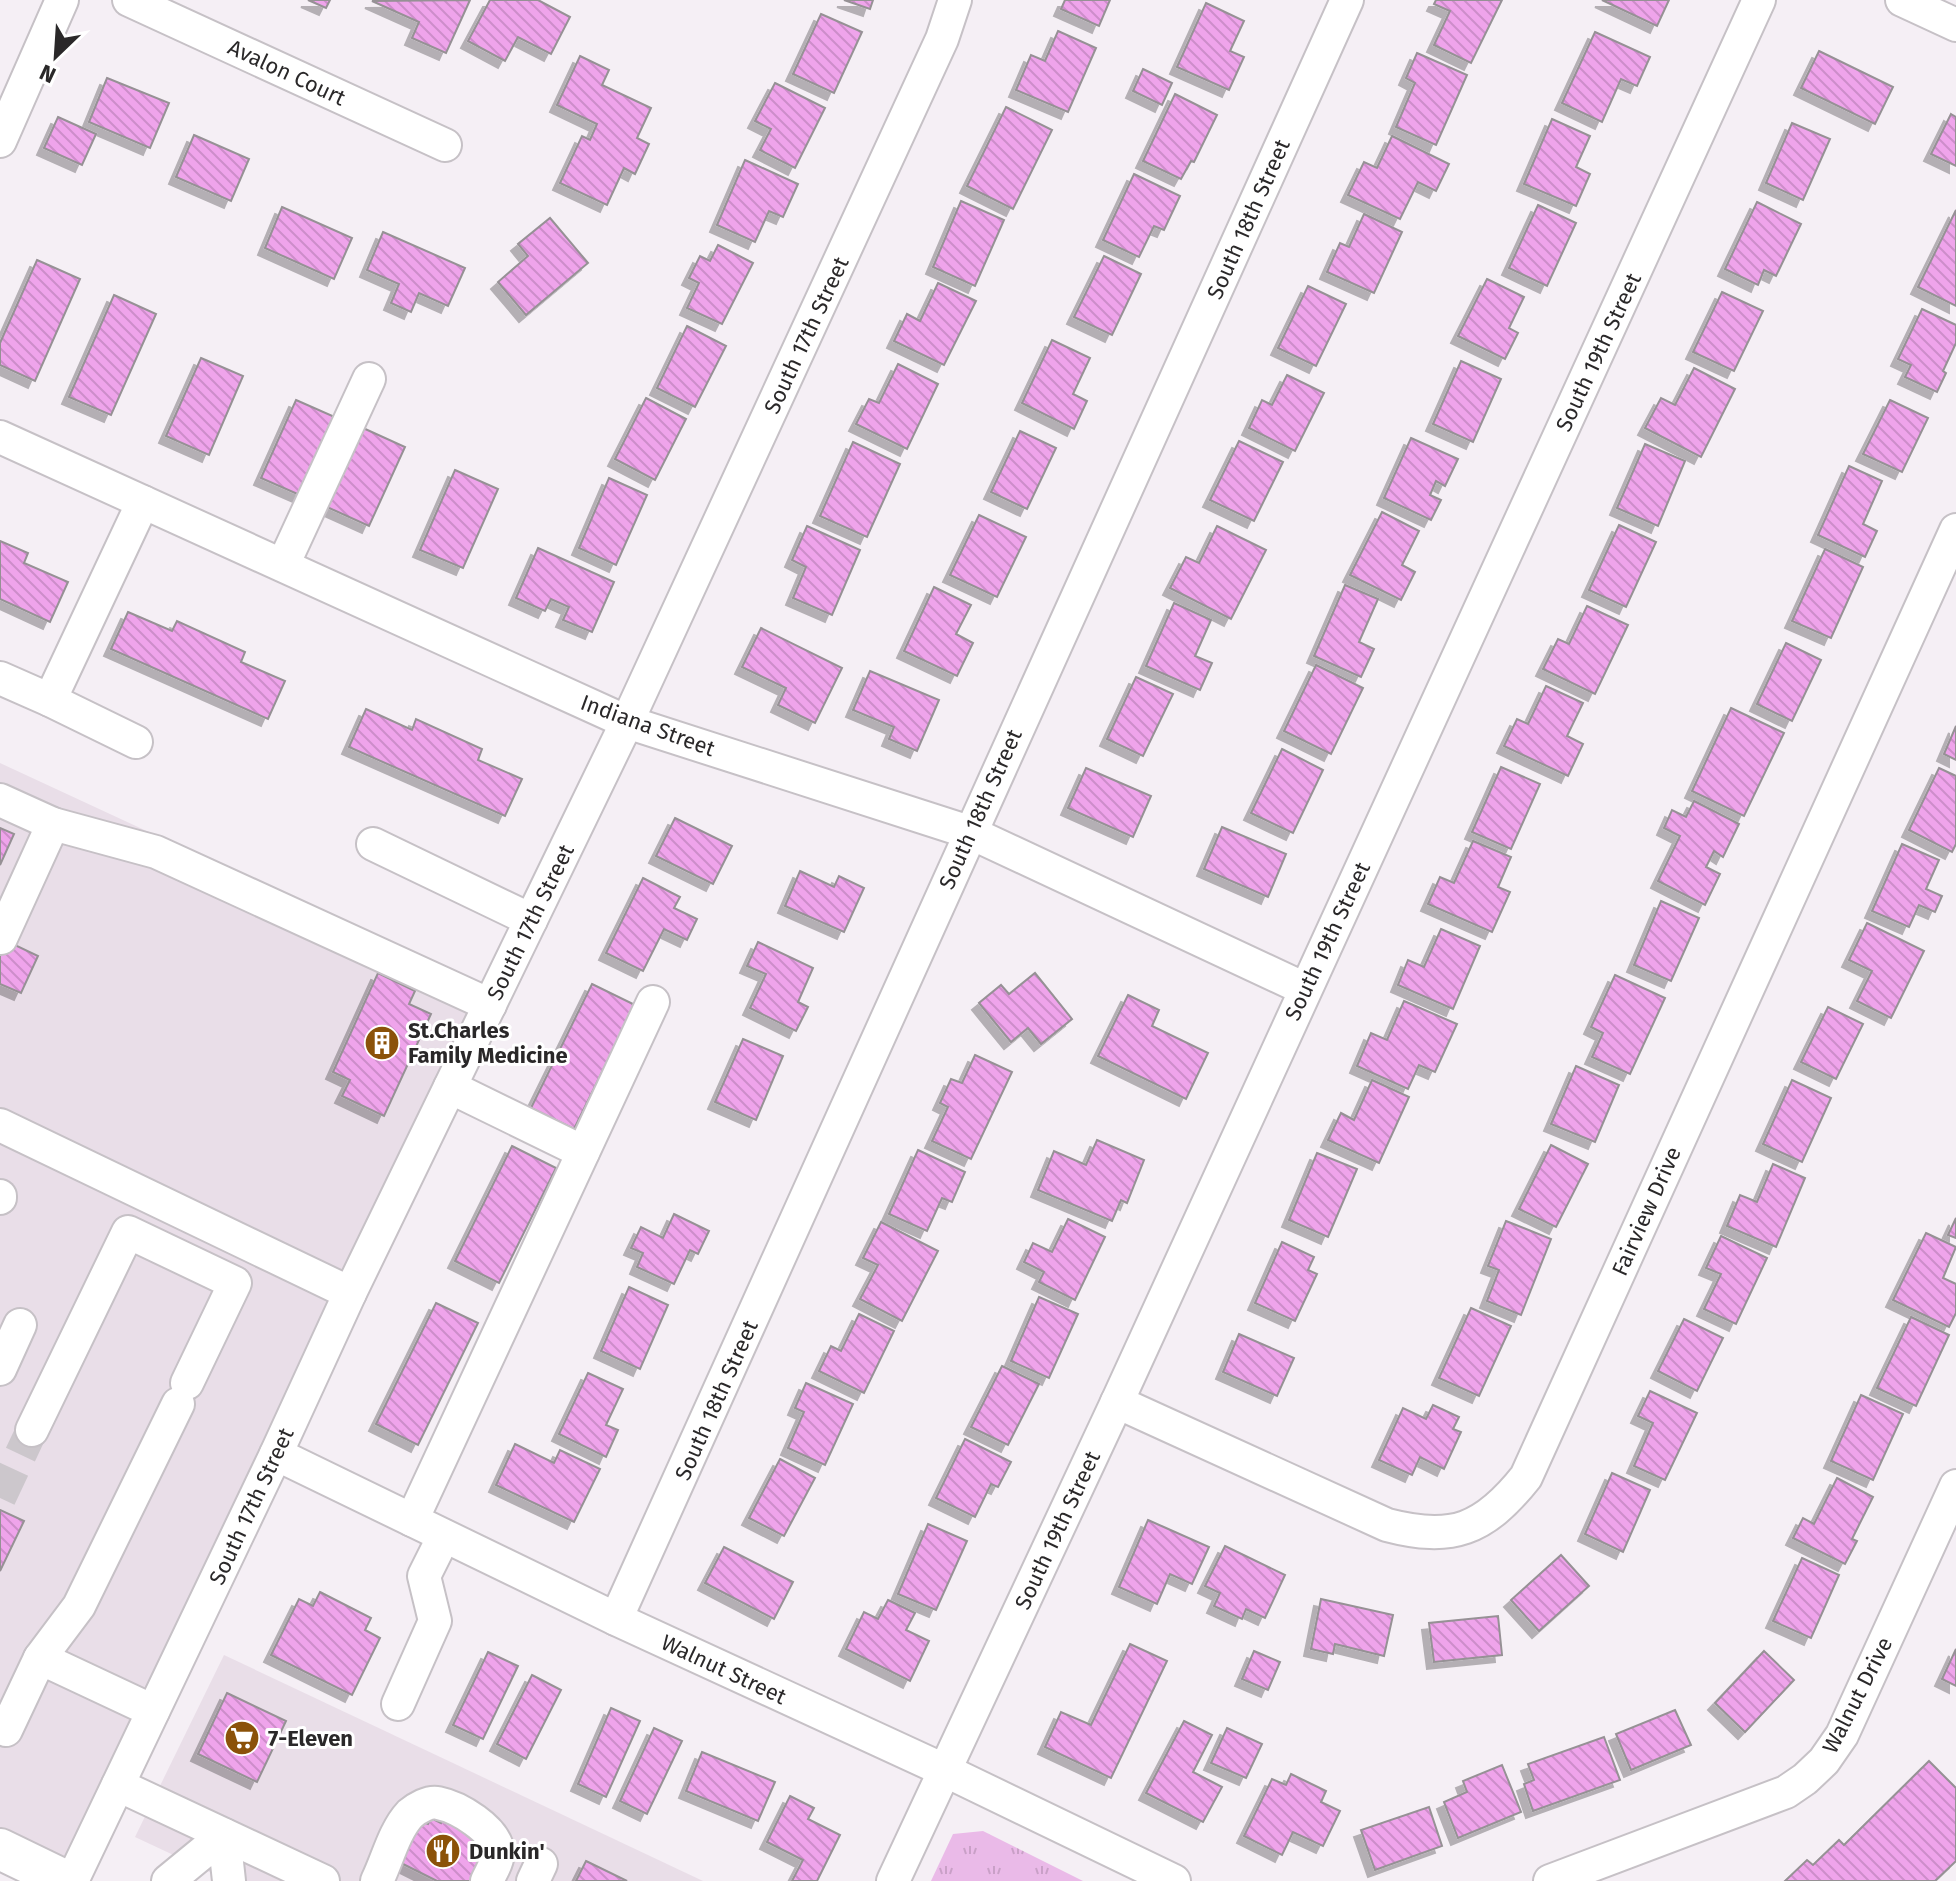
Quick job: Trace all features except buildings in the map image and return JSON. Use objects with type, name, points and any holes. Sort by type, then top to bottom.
[{"type":"main road","points":[[4,1861],[66,1881]]},
{"type":"street","points":[[0,141],[62,0]]},
{"type":"street","name":"Avalon Court","points":[[129,0],[445,145]]},
{"type":"street","name":"South 17th Street","points":[[72,1881],[350,1293],[627,722],[942,39],[955,0]]},
{"type":"street","name":"South 18th Street","points":[[616,1619],[1347,0]]},
{"type":"street","name":"South 19th Street","points":[[893,1881],[1117,1402],[1759,0]]},
{"type":"street","points":[[1902,0],[1956,25]]},
{"type":"street","points":[[283,565],[369,379]]},
{"type":"street","name":"Indiana Street","points":[[0,437],[627,722],[969,832],[1305,989]]},
{"type":"street","points":[[50,700],[143,502]]},
{"type":"street","name":"Fairview Drive","points":[[1117,1402],[1387,1525],[1416,1532],[1447,1532],[1474,1524],[1504,1505],[1526,1477],[1956,530]]},
{"type":"street","points":[[0,678],[136,742]]},
{"type":"street","points":[[0,800],[53,824],[156,852],[490,1005]]},
{"type":"street","points":[[1,938],[53,824]]},
{"type":"street","points":[[373,844],[531,920]]},
{"type":"street","points":[[412,1520],[653,1002]]},
{"type":"street","points":[[450,1087],[583,1152]]},
{"type":"street","points":[[0,1125],[350,1293]]},
{"type":"street","points":[[0,1727],[6,1730],[40,1658],[79,1606],[235,1283],[128,1232],[32,1430]]},
{"type":"street","points":[[0,1369],[20,1325]]},
{"type":"street","name":"Walnut Street","points":[[276,1454],[616,1619],[944,1770],[1174,1881]]},
{"type":"street","name":"Walnut Drive","points":[[1550,1881],[1771,1799],[1815,1770],[1842,1735],[1956,1486]]},
{"type":"street","points":[[398,1704],[435,1621],[424,1576],[444,1536]]},
{"type":"street","points":[[40,1658],[153,1711]]},
{"type":"street","points":[[118,1785],[323,1881]]},
{"type":"street","points":[[377,1881],[404,1822],[412,1812],[437,1803],[483,1825],[492,1837],[498,1852],[487,1881]]},
{"type":"street","points":[[168,1881],[224,1835]]},
{"type":"street","points":[[224,1835],[229,1881]]},
{"type":"shaded area","points":[[0,763],[485,988],[67,1867],[0,1835]]},
{"type":"shaded area","points":[[224,1655],[703,1881],[229,1881],[135,1837]]},
{"type":"green space","points":[[983,1831],[1083,1881],[931,1881],[953,1834]]},
{"type":"tunnel","points":[[0,1498],[32,1430]]},
{"type":"place","name":"St.Charles Family Medicine","points":[[382,1043]]},
{"type":"place","name":"7-Eleven","points":[[242,1738]]},
{"type":"place","name":"Dunkin'","points":[[443,1851]]}]
